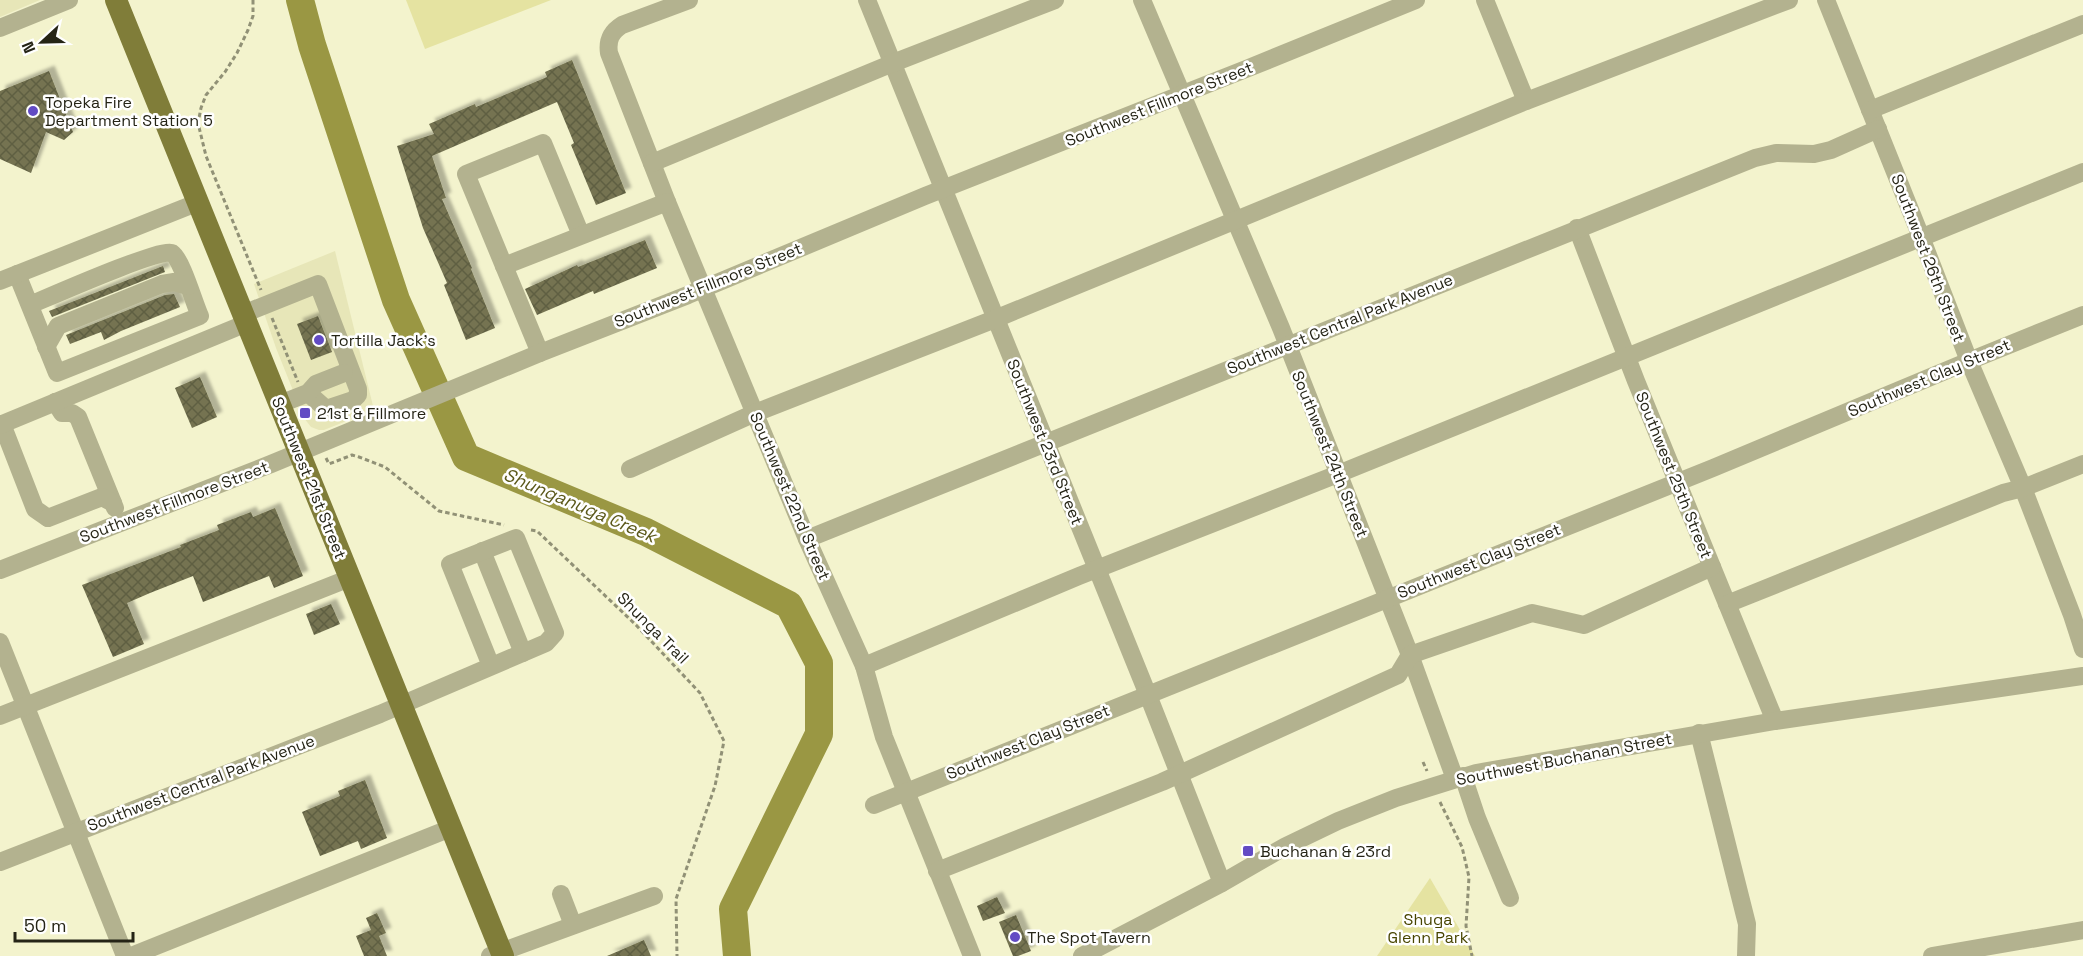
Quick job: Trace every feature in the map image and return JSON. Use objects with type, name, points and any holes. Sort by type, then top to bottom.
[{"type":"main road","name":"Southwest 21st Street","points":[[116,0],[451,828],[498,954]]},
{"type":"street","points":[[0,28],[69,0]]},
{"type":"street","name":"Southwest 22nd Street","points":[[689,0],[615,29],[610,36],[609,53],[667,202],[807,538],[864,666],[884,737],[972,956]]},
{"type":"street","name":"Southwest 23rd Street","points":[[867,0],[1222,883]]},
{"type":"street","points":[[652,164],[892,63],[1054,0]]},
{"type":"street","name":"Southwest 24th Street","points":[[1142,0],[1237,221],[1459,777],[1510,898]]},
{"type":"street","name":"Southwest Fillmore Street","points":[[0,570],[369,424],[942,189],[1416,0]]},
{"type":"street","points":[[1485,0],[1526,101]]},
{"type":"street","points":[[630,469],[755,413],[995,319],[1526,101],[1790,0]]},
{"type":"street","name":"Southwest 26th Street","points":[[1826,0],[1922,237],[1968,361],[2078,612],[2083,649]]},
{"type":"street","points":[[1870,110],[2083,24]]},
{"type":"street","name":"Southwest Central Park Avenue","points":[[807,538],[1755,158],[1776,153],[1814,154],[1831,150],[1878,129]]},
{"type":"street","points":[[540,353],[466,174],[543,143],[581,236]]},
{"type":"street","points":[[864,666],[1096,569],[1627,358],[2083,172]]},
{"type":"street","points":[[198,202],[8,278],[30,305],[57,373],[200,316]]},
{"type":"street","points":[[504,266],[667,202]]},
{"type":"street","name":"Southwest 25th Street","points":[[1577,228],[1627,358],[1775,721]]},
{"type":"street","points":[[30,305],[140,260],[165,252],[172,253],[179,263],[209,338]]},
{"type":"street","points":[[46,347],[58,326],[162,284],[174,282],[188,286]]},
{"type":"street","points":[[48,518],[35,509],[1,424],[209,338],[245,318],[318,284],[358,389],[358,395],[326,409],[308,393]]},
{"type":"street","name":"Southwest Clay Street","points":[[874,805],[1677,482],[2083,315]]},
{"type":"street","points":[[280,405],[308,393],[316,384],[344,373]]},
{"type":"street","points":[[55,402],[62,413],[72,413],[78,417],[108,500],[121,523]]},
{"type":"street","points":[[1727,604],[2003,493],[2023,488],[2083,464]]},
{"type":"street","points":[[48,518],[108,500]]},
{"type":"street","points":[[48,518],[46,530],[55,548]]},
{"type":"street","name":"Southwest Central Park Avenue","points":[[0,862],[380,714],[546,643],[555,633],[516,538],[482,551]]},
{"type":"street","points":[[491,666],[450,564],[482,551],[523,653]]},
{"type":"street","points":[[937,871],[1180,774],[1398,675],[1410,655],[1532,613],[1584,625],[1712,567]]},
{"type":"street","points":[[0,716],[350,578]]},
{"type":"street","points":[[0,642],[125,956]]},
{"type":"street","name":"Southwest Buchanan Street","points":[[1082,956],[1222,883],[1286,846],[1338,821],[1459,777],[1497,768],[1699,733],[2083,676]]},
{"type":"street","points":[[1699,733],[1747,924],[1746,956]]},
{"type":"street","points":[[131,956],[451,828]]},
{"type":"street","points":[[561,894],[573,925]]},
{"type":"street","points":[[498,954],[654,896]]},
{"type":"street","points":[[1932,956],[2083,930]]},
{"type":"path","points":[[198,129],[201,108],[206,95],[225,72],[248,30],[253,16],[253,0]]},
{"type":"path","points":[[352,455],[385,467],[439,511],[504,525]]},
{"type":"path","name":"Shunga Trail","points":[[526,529],[537,531],[636,626],[700,693],[724,741],[715,786],[676,899],[677,956]]},
{"type":"path","points":[[1423,762],[1448,822],[1462,847],[1469,877],[1466,926],[1472,956]]},
{"type":"shaded area","points":[[0,0],[40,0],[0,17]]},
{"type":"shaded area","points":[[335,251],[374,410],[319,430],[311,427],[304,418],[254,284]]},
{"type":"green space","points":[[406,0],[551,0],[425,49]]},
{"type":"green space","name":"Shuga Glenn Park","points":[[1430,878],[1475,956],[1377,956]]},
{"type":"building","points":[[572,60],[626,193],[596,205],[571,145],[574,143],[557,102],[432,156],[446,198],[442,199],[495,328],[466,340],[444,285],[447,283],[423,228],[397,146],[434,134],[429,124],[547,77],[545,72]]},
{"type":"building","name":"Topeka Fire Department Station 5","points":[[49,71],[73,132],[64,140],[46,132],[31,173],[0,159],[0,91]]},
{"type":"building","points":[[645,240],[657,268],[594,294],[593,291],[537,315],[525,289],[577,265],[578,267]]},
{"type":"building","points":[[163,266],[165,272],[52,317],[49,311]]},
{"type":"building","points":[[174,294],[180,307],[104,340],[101,332],[70,344],[66,335],[165,295]]},
{"type":"building","name":"Tortilla Jack's","points":[[318,316],[332,352],[311,360],[297,324]]},
{"type":"building","points":[[200,377],[217,417],[192,428],[175,388]]},
{"type":"building","points":[[275,508],[303,576],[274,588],[269,576],[203,602],[193,576],[150,593],[127,603],[144,644],[113,657],[82,585],[181,547],[180,545],[219,530],[217,525],[251,512],[253,517]]},
{"type":"building","points":[[331,604],[340,624],[314,635],[306,614]]},
{"type":"building","points":[[365,780],[387,838],[361,849],[358,841],[320,856],[302,812],[340,796],[338,791]]},
{"type":"building","points":[[997,897],[1005,913],[983,921],[977,906]]},
{"type":"building","points":[[377,913],[386,933],[379,936],[387,956],[364,956],[356,936],[371,930],[366,918]]},
{"type":"building","name":"The Spot Tavern","points":[[1016,915],[1031,951],[1013,956],[999,922]]},
{"type":"building","points":[[644,940],[651,956],[607,956]]},
{"type":"waterway","name":"Shunganuga Creek","points":[[300,0],[312,45],[396,300],[466,457],[646,532],[789,605],[819,663],[819,734],[733,909],[737,956]]},
{"type":"place","name":"Topeka Fire Department Station 5","points":[[33,111]]},
{"type":"place","name":"Tortilla Jack's","points":[[319,340]]},
{"type":"place","name":"21st & Fillmore","points":[[305,413]]},
{"type":"place","name":"Buchanan & 23rd","points":[[1248,851]]},
{"type":"place","name":"The Spot Tavern","points":[[1015,937]]}]
